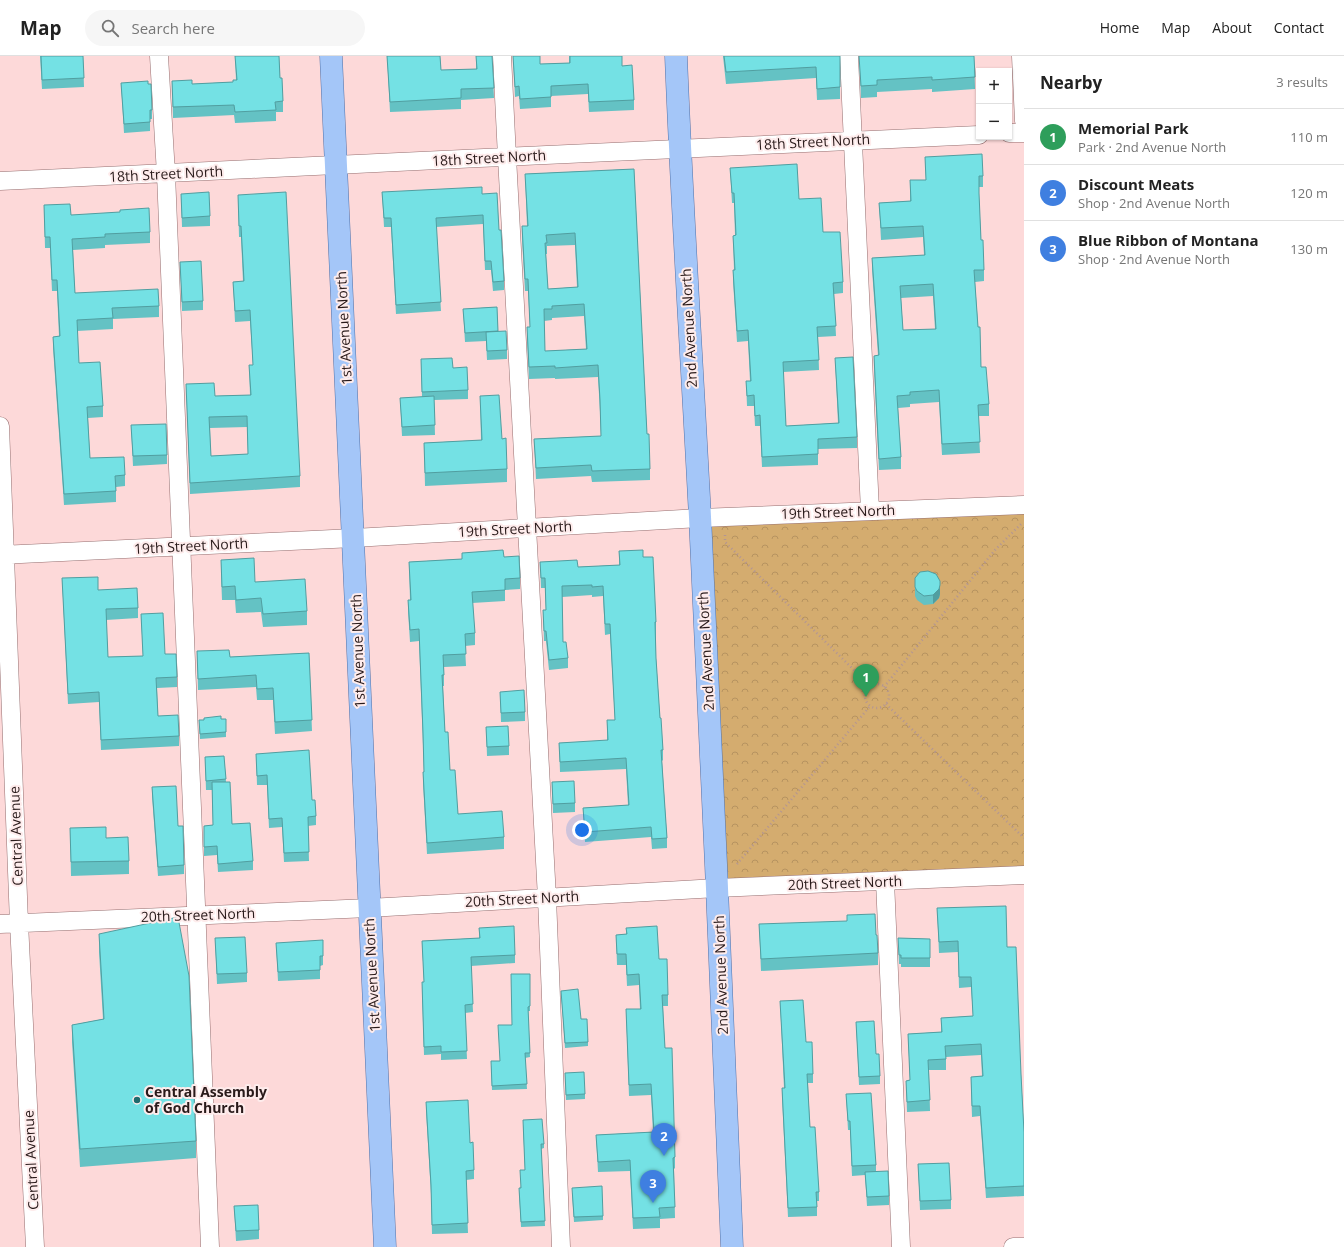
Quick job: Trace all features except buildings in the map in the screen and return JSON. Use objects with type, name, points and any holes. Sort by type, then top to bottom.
[{"type":"main road","name":"1st Avenue North","points":[[331,56],[385,1247]]},
{"type":"main road","name":"2nd Avenue North","points":[[676,56],[700,518],[732,1247]]},
{"type":"street","points":[[159,56],[166,174],[182,546],[210,1247]]},
{"type":"street","points":[[502,56],[506,157],[547,898],[561,1247]]},
{"type":"street","points":[[848,56],[870,511]]},
{"type":"street","points":[[1021,56],[1024,121]]},
{"type":"street","points":[[1012,133],[1024,133]]},
{"type":"street","name":"18th Street North","points":[[0,181],[976,134]]},
{"type":"street","name":"Central Avenue","points":[[0,426],[3,555],[35,1247]]},
{"type":"street","name":"19th Street North","points":[[3,555],[354,538],[700,518],[1024,504]]},
{"type":"street","name":"20th Street North","points":[[0,924],[369,908],[717,888],[1024,875]]},
{"type":"street","points":[[885,881],[901,1247]]},
{"type":"street","points":[[1013,1247],[1024,1246]]},
{"type":"path","points":[[884,687],[995,550],[1024,520]]},
{"type":"path","points":[[725,531],[725,542],[870,686]]},
{"type":"path","points":[[876,684],[888,690],[889,695],[886,704],[878,707],[871,705],[866,701],[866,692],[870,686],[876,684]]},
{"type":"path","points":[[886,704],[1024,838]]},
{"type":"path","points":[[717,888],[871,705]]},
{"type":"green space","points":[[1024,505],[1024,875],[717,888],[700,518]]},
{"type":"place","name":"Memorial Park","points":[[866,697]]},
{"type":"place","name":"Central Assembly of God Church","points":[[137,1100]]},
{"type":"place","name":"Discount Meats","points":[[664,1156]]},
{"type":"place","name":"Blue Ribbon of Montana","points":[[653,1203]]}]
